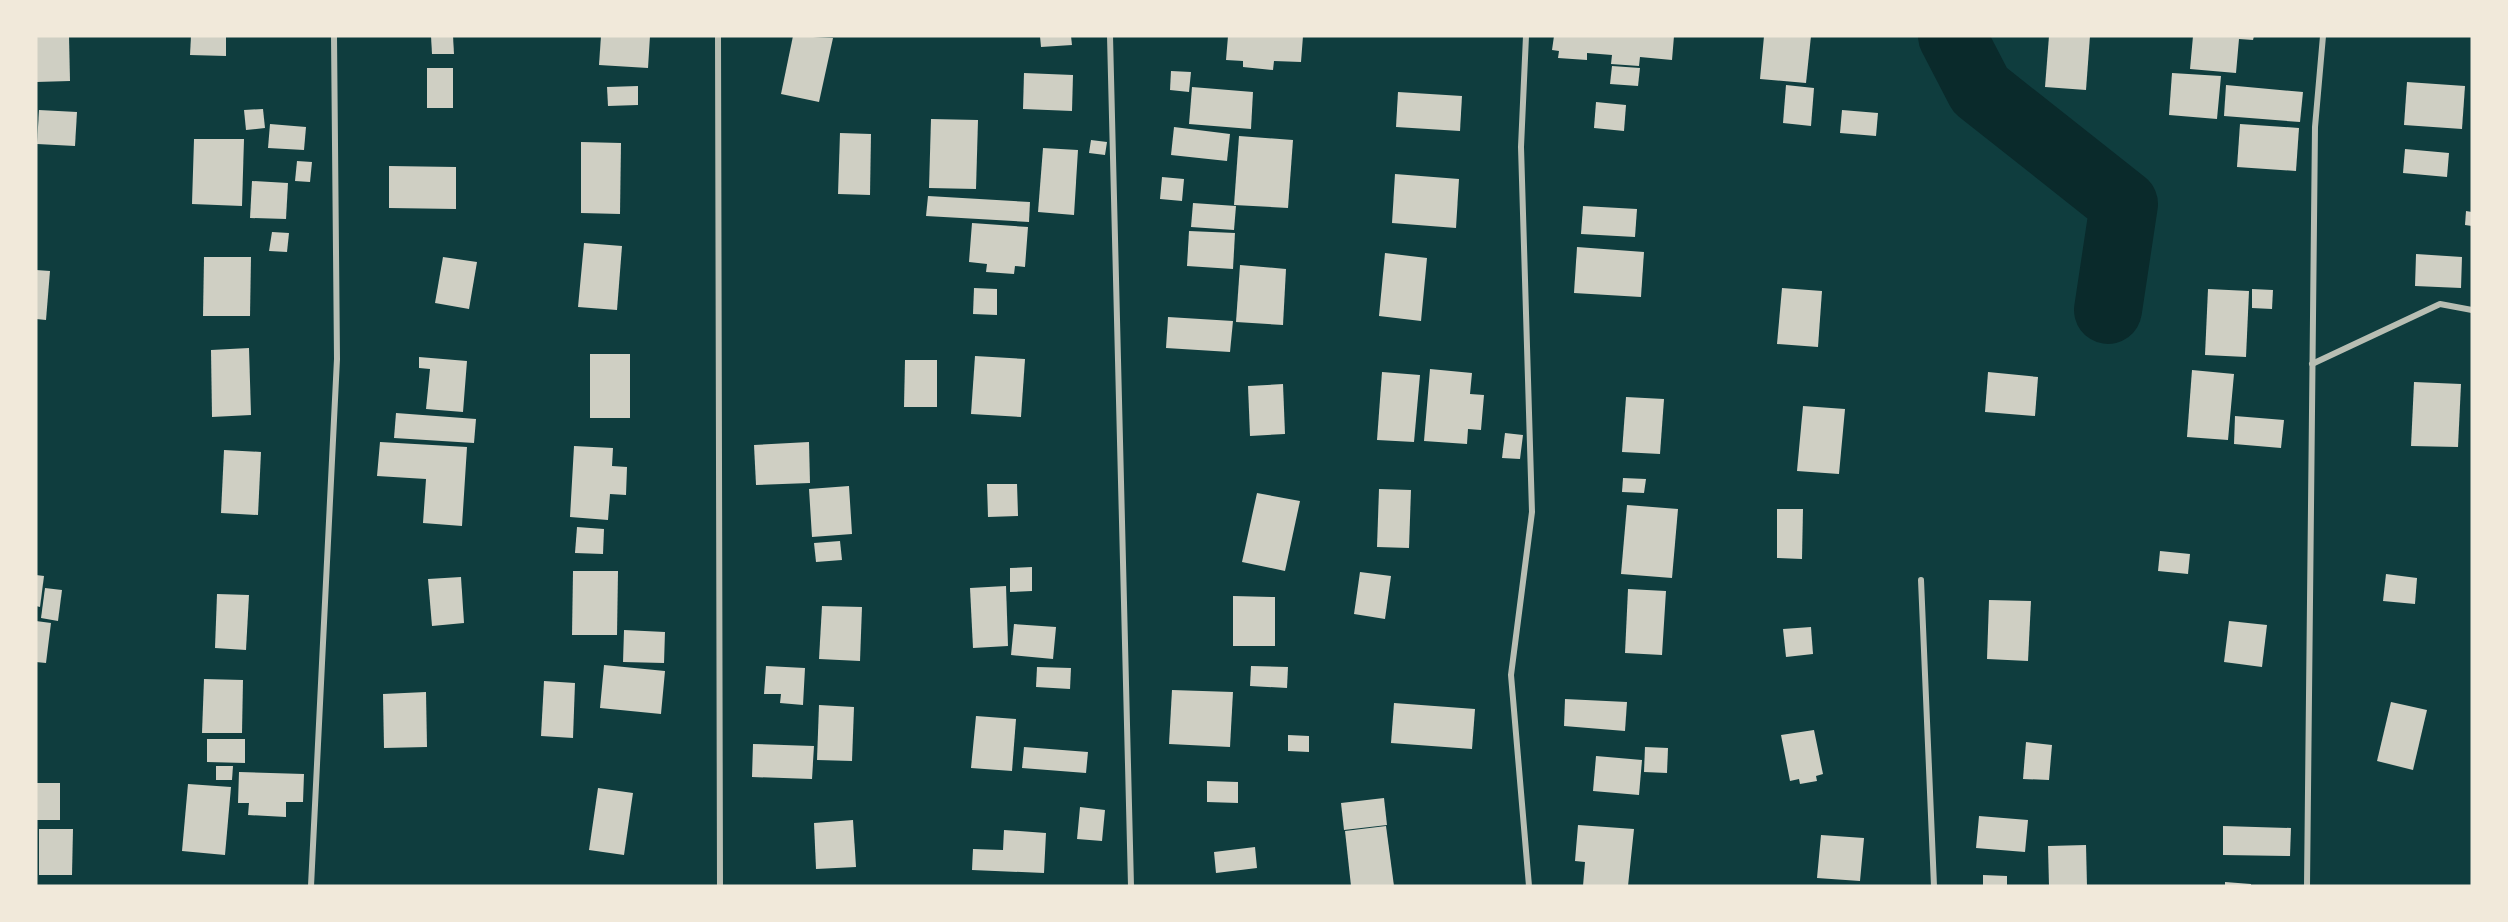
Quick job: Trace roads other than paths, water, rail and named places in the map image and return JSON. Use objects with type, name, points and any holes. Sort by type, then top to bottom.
[{"type":"street","points":[[310,886],[338,359],[334,36]]},
{"type":"street","points":[[718,36],[720,886]]},
{"type":"street","points":[[1110,36],[1131,886]]},
{"type":"street","points":[[1526,36],[1521,147],[1532,512],[1511,675],[1529,886]]},
{"type":"street","points":[[2307,886],[2315,127],[2323,36]]},
{"type":"street","points":[[2312,364],[2440,304],[2472,310]]},
{"type":"street","points":[[1921,580],[1934,886]]},
{"type":"waterway","points":[[1952,36],[1980,90],[2124,204],[2108,310]]}]
